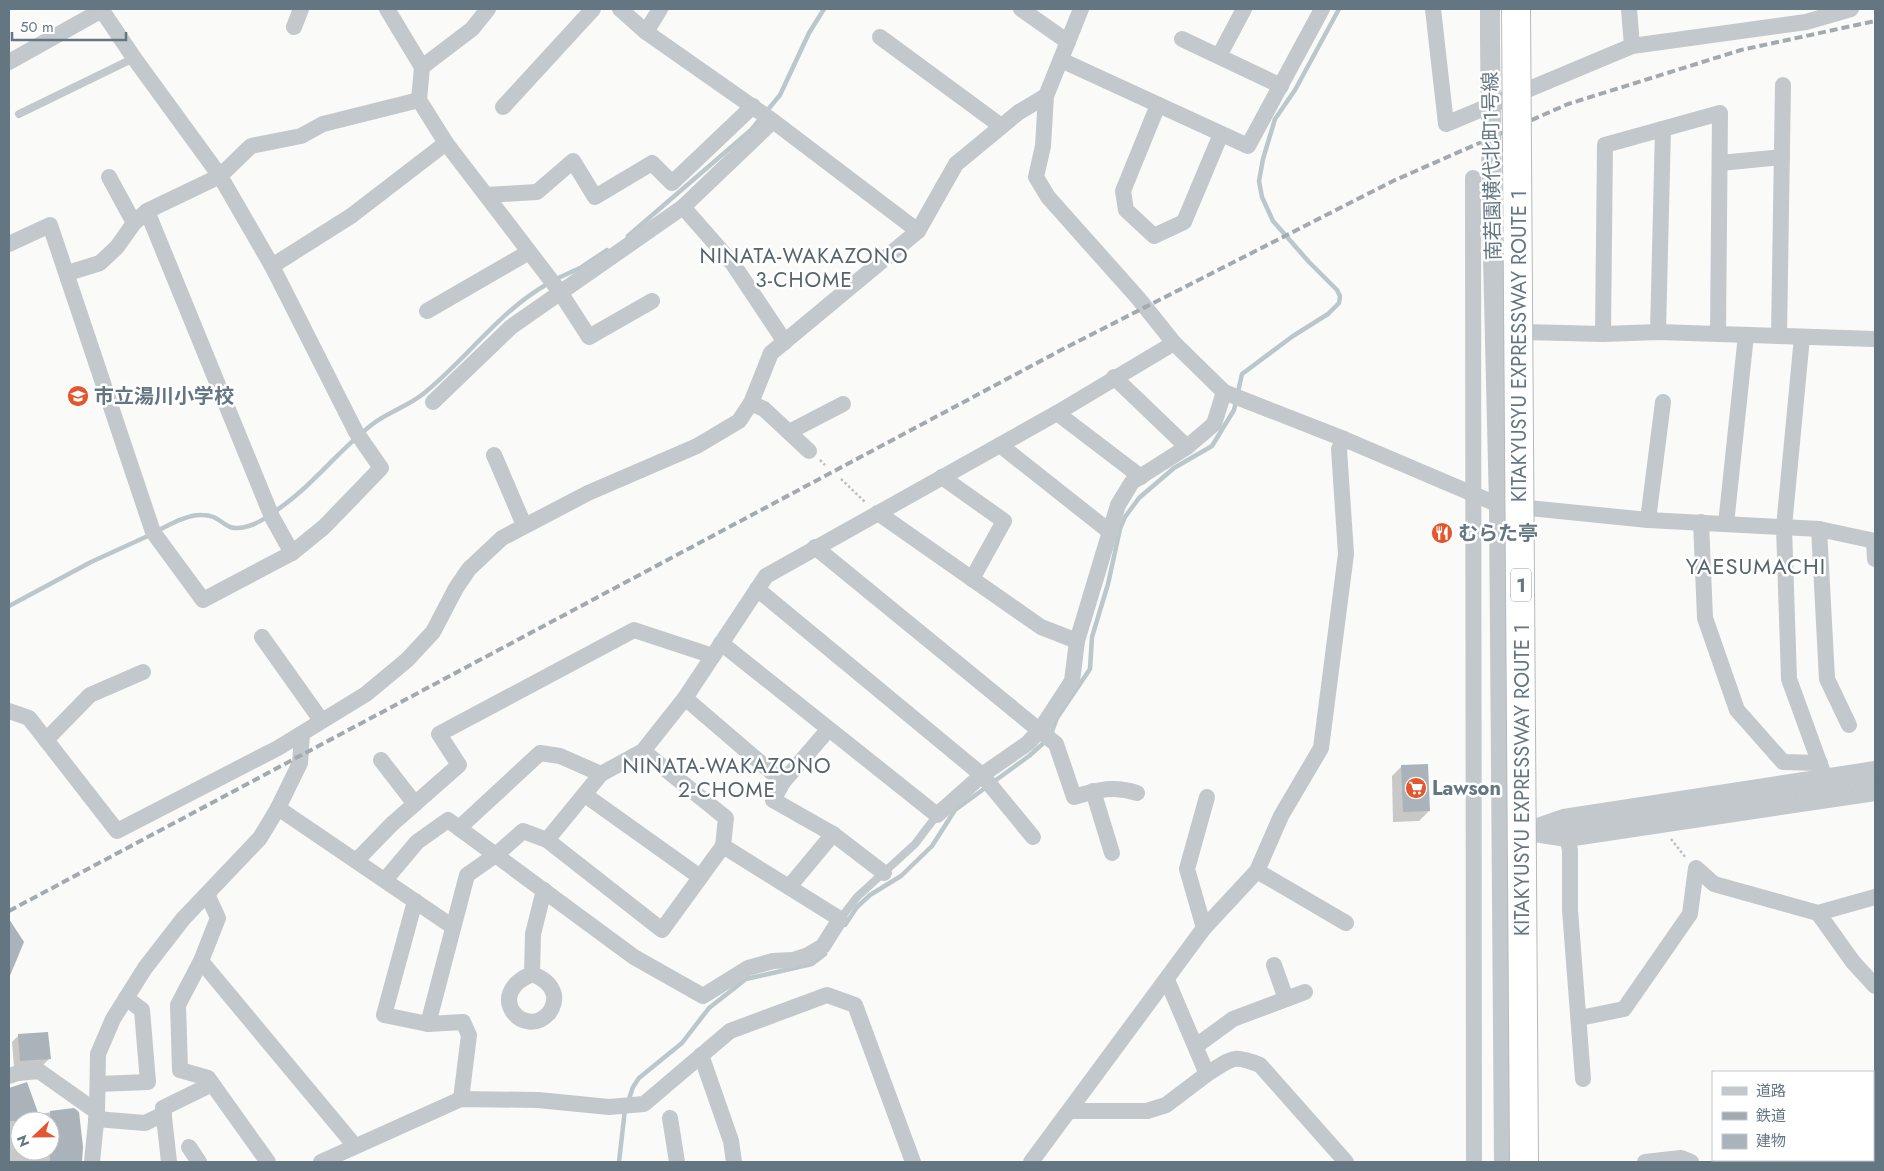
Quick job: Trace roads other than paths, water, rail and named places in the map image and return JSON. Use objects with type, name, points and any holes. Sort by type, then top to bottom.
[{"type":"highway","name":"KITAKYUSYU EXPRESSWAY ROUTE 1","points":[[1506,1162],[1514,9]]},
{"type":"highway","name":"KITAKYUSYU EXPRESSWAY ROUTE 1","points":[[1514,9],[1524,1162]]},
{"type":"street","points":[[294,27],[301,9]]},
{"type":"street","points":[[387,9],[422,67],[419,100],[446,143],[560,292],[589,337],[652,301]]},
{"type":"street","points":[[422,67],[472,30],[488,9]]},
{"type":"street","points":[[503,107],[593,9]]},
{"type":"street","points":[[620,9],[646,32],[773,121],[918,231]]},
{"type":"street","points":[[646,32],[660,9]]},
{"type":"street","points":[[1021,9],[1068,42]]},
{"type":"street","points":[[1081,9],[1046,96],[1043,146],[1036,178],[1048,198],[1138,298],[1174,343],[1224,392],[1344,439],[1500,506],[1648,520],[1819,529],[1874,541],[1875,559]]},
{"type":"street","points":[[1219,56],[1244,9]]},
{"type":"street","points":[[1061,60],[1248,146],[1322,9]]},
{"type":"street","points":[[1433,9],[1446,124],[1632,46],[1806,22],[1851,9]]},
{"type":"street","name":"南若園横代北町1号線","points":[[1490,9],[1492,217],[1500,506],[1501,836],[1506,1162]]},
{"type":"street","name":"南若園横代北町1号線","points":[[1514,9],[1525,238],[1529,1162]]},
{"type":"street","points":[[1628,9],[1632,46]]},
{"type":"street","points":[[9,62],[102,10],[134,58],[220,176],[272,266],[356,432],[382,468],[324,527],[292,553],[203,600],[153,532],[68,273],[50,225],[9,244]]},
{"type":"street","points":[[880,38],[1001,126]]},
{"type":"street","points":[[1182,39],[1280,86]]},
{"type":"street","points":[[1779,336],[1783,85]]},
{"type":"street","points":[[9,711],[29,718],[117,831],[302,734],[366,694],[407,660],[434,632],[456,588],[469,569],[502,538],[588,493],[697,446],[739,421],[751,402],[771,353],[918,231],[956,164],[1019,112],[1046,96]]},
{"type":"street","points":[[68,273],[100,263],[117,246],[134,223],[147,212],[220,176],[251,146],[301,136],[323,124],[419,100]]},
{"type":"street","points":[[1158,105],[1123,191],[1126,210],[1154,236],[1184,222],[1221,134]]},
{"type":"street","points":[[486,195],[537,192],[573,161],[595,198],[652,162],[672,183],[752,106]]},
{"type":"street","points":[[1603,334],[1605,145],[1720,113],[1718,334]]},
{"type":"street","points":[[433,402],[511,327],[683,207],[773,121]]},
{"type":"street","points":[[1658,332],[1663,129]]},
{"type":"street","points":[[272,266],[351,216],[446,143]]},
{"type":"street","points":[[1720,164],[1782,157]]},
{"type":"street","points":[[109,177],[134,223]]},
{"type":"street","points":[[1473,178],[1475,495],[1474,1162]]},
{"type":"street","points":[[683,207],[733,264],[785,342]]},
{"type":"street","points":[[147,212],[272,517],[292,553]]},
{"type":"street","points":[[427,311],[529,252]]},
{"type":"street","points":[[1524,332],[1603,334],[1658,332],[1875,339]]},
{"type":"street","points":[[1726,524],[1746,335]]},
{"type":"street","points":[[1802,337],[1784,527],[1789,680],[1822,771]]},
{"type":"street","points":[[547,840],[601,774],[643,751],[685,698],[766,576],[1057,413],[1114,377],[1174,343]]},
{"type":"street","points":[[1114,377],[1186,447]]},
{"type":"street","points":[[357,860],[392,824],[459,765],[439,734],[634,630],[717,650],[828,730],[937,815],[987,782],[1028,743],[1047,736],[1072,681],[1077,641],[1118,505],[1132,482],[1186,447],[1214,424],[1224,392]]},
{"type":"street","points":[[751,402],[764,409],[809,451]]},
{"type":"street","points":[[1648,520],[1663,402]]},
{"type":"street","points":[[789,432],[843,404]]},
{"type":"street","points":[[1057,413],[1141,477]]},
{"type":"street","points":[[1031,1162],[1204,928],[1256,871],[1281,816],[1321,748],[1346,554],[1339,449],[1344,439]]},
{"type":"street","points":[[1000,445],[1110,532]]},
{"type":"street","points":[[494,455],[524,526]]},
{"type":"street","points":[[942,477],[1004,521],[972,579]]},
{"type":"street","points":[[878,513],[1041,627],[1077,641]]},
{"type":"street","points":[[1700,522],[1705,618],[1737,710],[1783,762],[1822,771]]},
{"type":"street","points":[[1819,529],[1827,679],[1849,725]]},
{"type":"street","points":[[815,547],[1047,736],[1074,797],[1093,791],[1121,788],[1137,793]]},
{"type":"street","points":[[757,589],[987,782],[1033,837]]},
{"type":"street","points":[[262,637],[322,720]]},
{"type":"street","points":[[46,740],[90,695],[144,672]]},
{"type":"street","points":[[685,698],[783,782]]},
{"type":"street","points":[[828,730],[783,782],[773,800],[833,834],[884,873]]},
{"type":"street","points":[[92,1162],[97,1115],[98,1054],[113,1019],[172,933],[260,838],[278,808],[300,764],[302,734]]},
{"type":"street","points":[[428,1024],[467,875],[497,854],[523,832],[547,840],[662,930],[722,846],[726,818],[643,751]]},
{"type":"street","points":[[460,828],[540,753],[560,756],[601,774]]},
{"type":"street","points":[[381,760],[415,804]]},
{"type":"street","points":[[1501,836],[1528,831],[1564,819],[1822,771],[1875,771]]},
{"type":"street","points":[[1093,791],[1112,853]]},
{"type":"street","points":[[1528,831],[1568,837],[1875,791]]},
{"type":"street","points":[[585,795],[700,877]]},
{"type":"street","points":[[1204,928],[1187,869],[1208,797]]},
{"type":"street","points":[[278,808],[453,927]]},
{"type":"street","points":[[385,880],[417,842],[448,820],[497,854],[634,957],[703,996],[748,968],[773,961],[793,960],[808,955],[823,946],[840,919],[722,846]]},
{"type":"street","points":[[788,887],[833,834]]},
{"type":"street","points":[[1568,837],[1570,850],[1570,910],[1580,1018],[1583,1079]]},
{"type":"street","points":[[1580,1018],[1624,1009],[1690,914],[1696,868],[1714,884],[1818,913],[1875,897]]},
{"type":"street","points":[[1256,871],[1346,924]]},
{"type":"street","points":[[532,974],[534,934],[544,890]]},
{"type":"street","points":[[207,894],[218,918],[201,960],[178,1005],[180,1070],[208,1078],[268,1162]]},
{"type":"street","points":[[416,901],[384,1015],[428,1024],[463,1022],[469,1035],[461,1099]]},
{"type":"street","points":[[1818,913],[1853,962],[1875,986]]},
{"type":"street","points":[[201,960],[355,1146]]},
{"type":"street","points":[[1274,965],[1286,999]]},
{"type":"street","points":[[1167,980],[1208,1074]]},
{"type":"street","points":[[1196,1046],[1233,1019],[1304,992]]},
{"type":"street","points":[[321,1162],[461,1099],[538,1100],[609,1106],[644,1104],[730,1031],[828,995],[855,1005],[913,1162]]},
{"type":"street","points":[[98,1084],[148,1082],[142,1010],[126,998]]},
{"type":"street","points":[[701,1055],[731,1141],[734,1162]]},
{"type":"street","points":[[1070,1111],[1146,1111],[1166,1105],[1230,1060],[1241,1058],[1260,1066],[1346,1162]]},
{"type":"street","points":[[9,1076],[39,1071],[97,1115],[145,1123],[164,1114]]},
{"type":"street","points":[[169,1162],[163,1108],[212,1084]]},
{"type":"street","points":[[670,1118],[678,1162]]},
{"type":"street","points":[[188,1147],[199,1162]]},
{"type":"street","points":[[1646,1162],[1681,1158],[1691,1162]]},
{"type":"lane","points":[[19,114],[134,58]]},
{"type":"lane","points":[[840,919],[857,897],[916,844],[937,815]]},
{"type":"waterway","points":[[628,236],[751,130],[780,95],[809,33],[824,9]]},
{"type":"waterway","points":[[1051,734],[1057,718],[1090,669],[1092,637],[1108,584],[1120,529],[1125,517],[1139,498],[1174,468],[1212,446],[1234,410],[1242,374],[1293,336],[1328,314],[1339,303],[1340,296],[1337,290],[1273,221],[1262,197],[1259,181],[1263,159],[1275,119],[1295,90],[1339,9]]},
{"type":"waterway","points":[[556,279],[580,268],[607,250]]},
{"type":"waterway","points":[[274,512],[300,492],[348,445],[374,423],[423,394],[514,307],[549,283]]},
{"type":"waterway","points":[[157,531],[179,520],[197,515],[211,516],[235,528],[250,526],[267,517]]},
{"type":"waterway","points":[[9,606],[91,562],[150,535]]},
{"type":"waterway","points":[[845,925],[857,907],[870,895],[901,876],[932,846],[955,810],[1029,756],[1047,740]]},
{"type":"waterway","points":[[628,1102],[633,1087],[639,1078],[682,1043],[709,1008],[746,979],[812,964],[825,954]]},
{"type":"waterway","points":[[619,1162],[625,1109]]},
{"type":"railway","points":[[9,911],[1065,348],[1393,181],[1568,104],[1741,50],[1875,21]]},
{"type":"place","name":"市立湯川小学校","points":[[78,396]]},
{"type":"place","name":"むらた亭","points":[[1442,533]]},
{"type":"place","name":"Lawson","points":[[1416,788]]},
{"type":"district","name":"NINATA-WAKAZONO 3-CHOME","points":[[804,268]]},
{"type":"district","name":"YAESUMACHI","points":[[1756,566]]},
{"type":"district","name":"NINATA-WAKAZONO 2-CHOME","points":[[727,778]]}]
